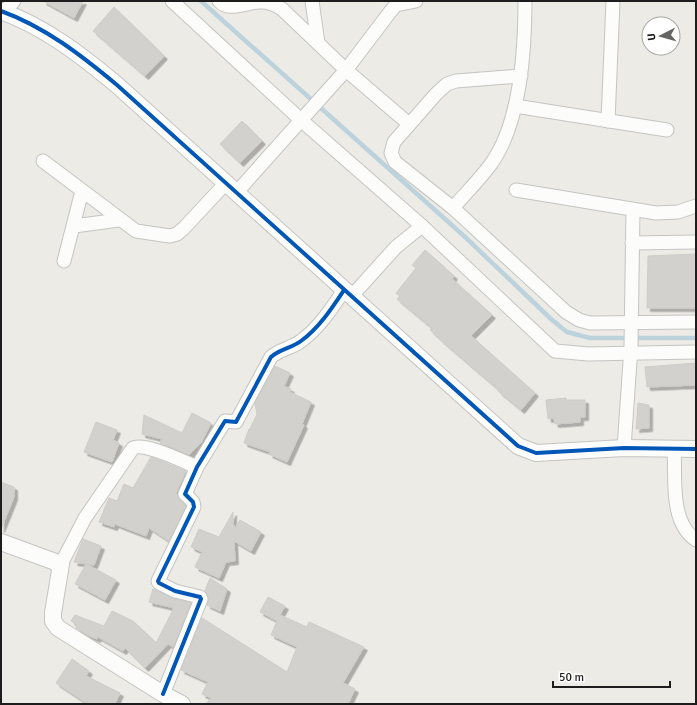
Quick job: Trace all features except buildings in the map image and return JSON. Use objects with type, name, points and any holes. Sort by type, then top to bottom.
[{"type":"street","points":[[172,1],[305,116],[555,351],[588,354],[631,349],[696,352]]},
{"type":"street","points":[[219,1],[222,4],[231,6],[260,1],[286,5],[318,44],[409,124]]},
{"type":"street","points":[[312,1],[318,44]]},
{"type":"street","points":[[43,161],[119,220],[136,231],[170,236],[177,234],[230,188],[305,116],[346,70],[396,5],[416,1]]},
{"type":"street","points":[[453,208],[492,163],[506,134],[515,106],[521,76],[525,1]]},
{"type":"street","points":[[608,121],[613,1]]},
{"type":"street","points":[[6,8],[79,53],[117,85],[518,446],[536,452],[624,448],[696,449]]},
{"type":"street","points":[[521,76],[456,81],[447,84],[436,94],[394,142],[392,153],[395,162],[453,208],[574,317],[590,323],[631,326],[696,322]]},
{"type":"street","points":[[515,106],[667,130]]},
{"type":"street","points":[[516,190],[656,213],[678,212],[696,206]]},
{"type":"street","points":[[64,261],[82,191]]},
{"type":"street","points":[[624,448],[631,349],[633,210]]},
{"type":"street","points":[[74,226],[119,220]]},
{"type":"street","points":[[163,694],[201,599],[200,597],[164,587],[158,581],[194,507],[193,502],[185,494],[197,467],[225,421],[236,422],[271,357],[276,352],[301,341],[396,247],[422,226]]},
{"type":"street","points":[[632,243],[696,242]]},
{"type":"street","points":[[182,704],[163,694],[58,628],[53,621],[53,613],[61,564],[85,518],[133,448],[140,447],[151,449],[197,467]]},
{"type":"street","points":[[674,449],[677,504],[680,520],[686,531],[696,540]]},
{"type":"street","points":[[1,542],[61,564]]},
{"type":"waterway","points":[[201,1],[464,236],[551,319],[567,332],[590,338],[696,338]]},
{"type":"cycle path","points":[[1,11],[33,25],[48,34],[90,63],[117,85],[518,446],[536,453],[624,448],[696,449]]},
{"type":"cycle path","points":[[163,694],[201,599],[200,597],[175,591],[159,583],[158,581],[194,507],[193,502],[185,494],[197,467],[225,421],[236,422],[271,357],[308,336],[325,317],[344,290]]}]
